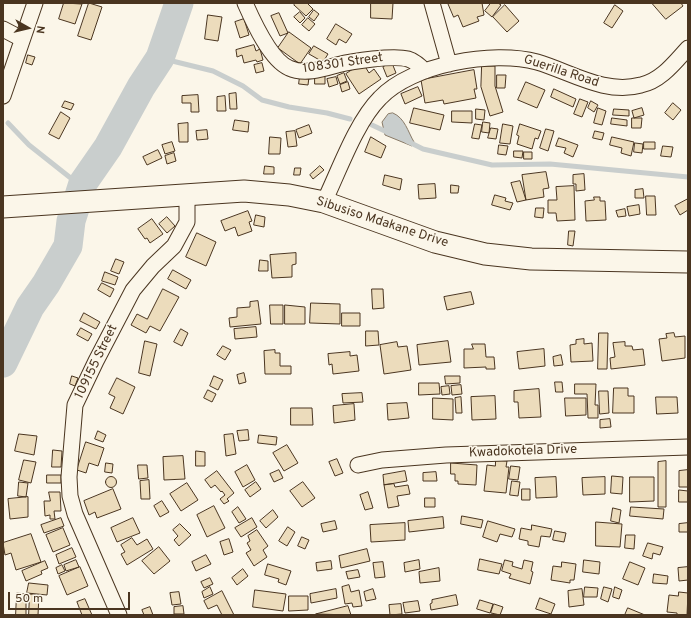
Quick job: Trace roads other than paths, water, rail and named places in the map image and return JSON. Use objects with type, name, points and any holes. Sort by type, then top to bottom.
[{"type":"street","points":[[3,96],[35,3]]},
{"type":"street","name":"108301 Street","points":[[245,3],[265,42],[279,60],[288,68],[309,71],[345,63],[400,58],[416,63],[425,71]]},
{"type":"street","points":[[432,3],[449,64]]},
{"type":"street","points":[[3,29],[22,39]]},
{"type":"street","name":"Guerilla Road","points":[[324,202],[368,112],[389,89],[425,71],[449,64],[493,58],[523,58],[611,88],[626,88],[643,85],[654,79],[669,69],[688,48]]},
{"type":"street","name":"Sibusiso Mdakane Drive","points":[[3,207],[105,199],[244,191],[289,195],[324,202],[435,242],[485,254],[531,259],[688,262]]},
{"type":"street","name":"109155 Street","points":[[119,615],[75,514],[70,496],[69,477],[75,405],[133,290],[153,266],[174,246],[187,222],[187,194]]},
{"type":"street","name":"Kwadokotela Drive","points":[[358,464],[382,460],[446,455],[688,447]]},
{"type":"waterway","points":[[3,363],[30,307],[46,284],[68,246],[71,221],[83,183],[108,147],[141,87],[160,58],[179,3]]},
{"type":"waterway","points":[[160,58],[213,71],[243,86],[262,100],[350,119]]},
{"type":"waterway","points":[[8,123],[29,145],[82,187]]},
{"type":"waterway","points":[[372,125],[389,133]]},
{"type":"waterway","points":[[407,141],[423,149],[492,165],[550,164],[688,177]]}]
